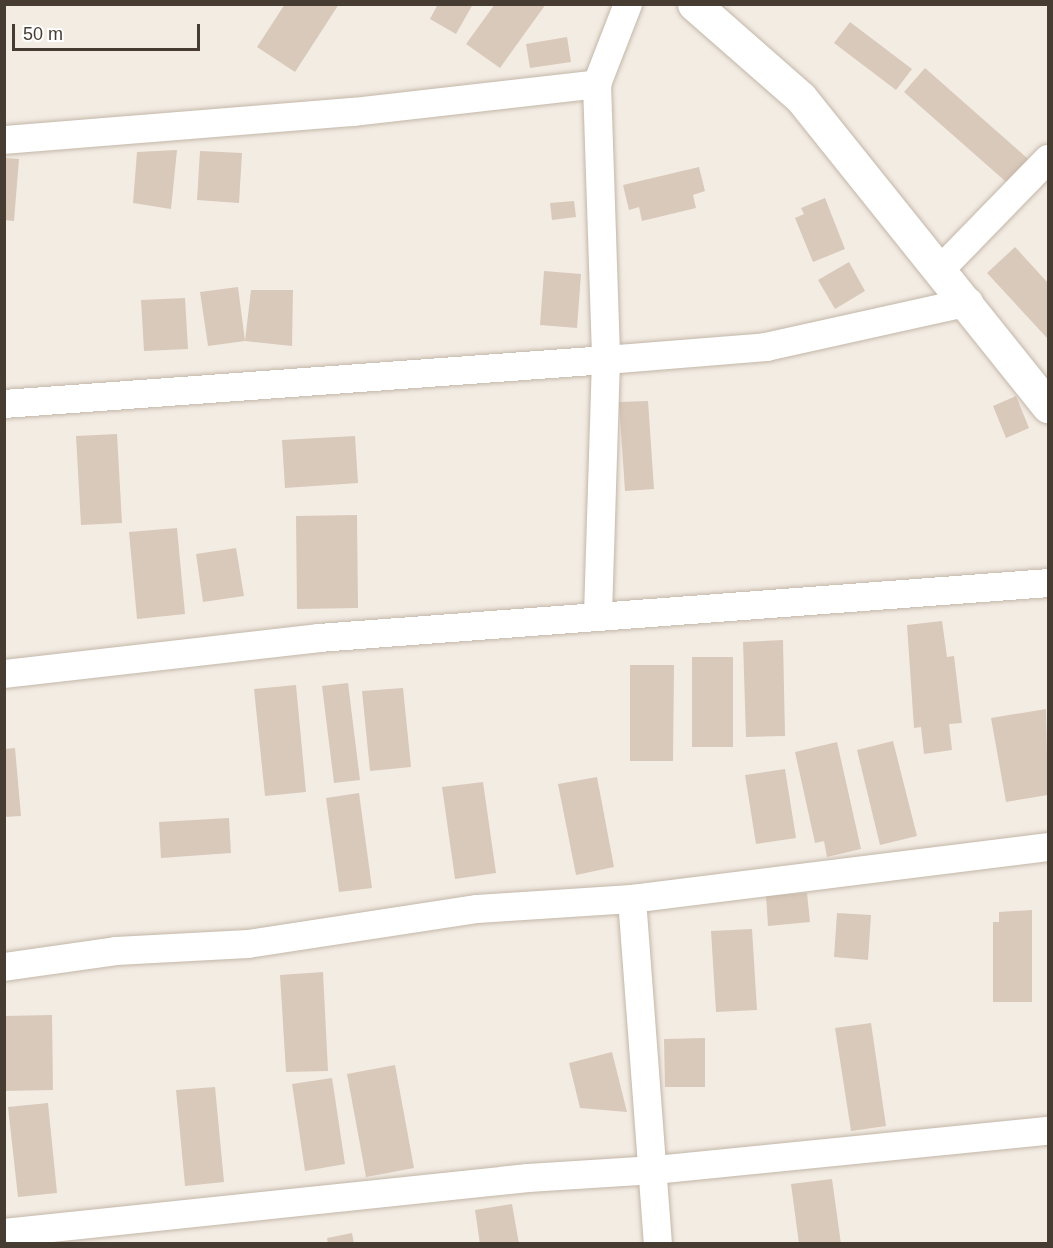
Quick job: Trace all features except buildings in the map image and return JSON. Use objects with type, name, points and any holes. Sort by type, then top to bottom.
[{"type":"street","points":[[598,617],[606,360],[597,84],[628,4]]},
{"type":"street","points":[[694,4],[801,98],[942,268],[1048,406]]},
{"type":"street","points":[[4,140],[261,120],[597,84]]},
{"type":"street","points":[[942,268],[1048,159]]},
{"type":"street","points":[[4,404],[766,347],[969,302]]},
{"type":"street","points":[[4,674],[319,638],[1048,583]]},
{"type":"street","points":[[4,967],[116,951],[248,944],[477,909],[632,899],[1048,847]]},
{"type":"street","points":[[632,899],[638,1013],[655,1170],[658,1244]]},
{"type":"street","points":[[4,1233],[528,1178],[655,1170],[1048,1131]]}]
